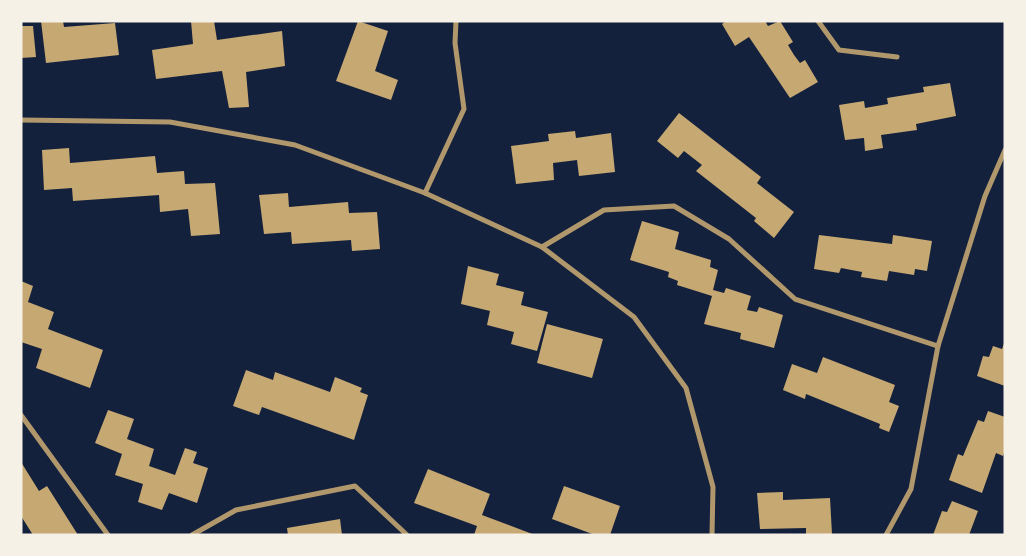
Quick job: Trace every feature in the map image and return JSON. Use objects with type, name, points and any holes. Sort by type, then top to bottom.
[{"type":"street","points":[[425,193],[464,109],[455,43],[456,21]]},
{"type":"street","points":[[818,21],[839,50],[896,57]]},
{"type":"street","points":[[21,120],[170,122],[296,145],[425,193],[542,248],[634,317],[686,388],[713,487],[712,535]]},
{"type":"street","points":[[886,535],[911,488],[938,346],[985,196],[1005,150]]},
{"type":"street","points":[[542,248],[604,210],[674,206],[729,239],[795,299],[938,346]]},
{"type":"street","points":[[21,415],[108,535]]},
{"type":"street","points":[[192,535],[236,510],[355,486],[407,535]]},
{"type":"building","points":[[41,21],[63,21],[64,27],[115,23],[119,55],[46,63]]},
{"type":"building","points":[[191,21],[214,21],[217,40],[282,31],[285,66],[246,72],[249,107],[229,108],[222,71],[156,79],[152,50],[193,44]]},
{"type":"building","points":[[358,21],[388,31],[375,71],[398,80],[391,100],[336,81]]},
{"type":"building","points":[[726,21],[765,21],[768,26],[780,21],[793,42],[788,45],[794,55],[800,63],[805,60],[818,82],[790,98],[749,37],[735,46],[722,24]]},
{"type":"building","points":[[21,26],[33,26],[36,57],[21,58]]},
{"type":"building","points":[[950,83],[956,116],[916,124],[917,130],[881,135],[883,148],[865,151],[864,138],[845,140],[839,105],[864,101],[865,108],[888,104],[887,98],[924,92],[923,87]]},
{"type":"building","points":[[679,113],[761,177],[757,183],[794,212],[774,238],[754,221],[756,218],[696,171],[702,165],[684,151],[678,158],[657,141]]},
{"type":"building","points":[[575,131],[576,138],[611,133],[615,172],[579,176],[577,160],[553,163],[554,180],[516,184],[511,146],[549,141],[548,134]]},
{"type":"building","points":[[69,148],[70,163],[155,156],[157,173],[184,171],[185,184],[215,183],[220,234],[191,236],[188,209],[160,212],[159,195],[73,201],[72,188],[44,190],[42,150]]},
{"type":"building","points":[[288,193],[289,207],[348,202],[349,213],[377,212],[380,249],[352,251],[351,240],[292,244],[291,232],[264,234],[259,195]]},
{"type":"building","points":[[642,221],[679,232],[675,249],[711,260],[710,267],[718,270],[713,290],[724,293],[726,288],[751,296],[747,310],[757,312],[759,307],[783,315],[774,348],[740,339],[741,333],[704,324],[712,296],[677,285],[678,281],[668,277],[669,272],[630,260]]},
{"type":"building","points":[[819,235],[892,244],[893,235],[932,241],[927,271],[915,269],[914,275],[889,271],[887,281],[861,277],[862,272],[841,268],[839,273],[814,269]]},
{"type":"building","points":[[468,266],[499,274],[496,285],[524,292],[521,305],[548,312],[537,351],[511,344],[514,332],[487,325],[490,311],[461,304]]},
{"type":"building","points":[[21,281],[33,286],[28,302],[54,312],[48,329],[103,350],[90,388],[36,368],[42,349],[21,342]]},
{"type":"building","points":[[547,324],[603,339],[592,378],[537,363]]},
{"type":"building","points":[[1005,341],[1005,386],[977,376],[983,356],[989,357],[993,346],[1002,349]]},
{"type":"building","points":[[823,357],[895,385],[889,402],[899,406],[889,432],[879,428],[880,424],[806,394],[805,399],[783,390],[792,364],[817,373]]},
{"type":"building","points":[[246,370],[273,380],[275,372],[330,392],[335,377],[362,388],[360,392],[368,395],[354,440],[262,407],[259,415],[233,406]]},
{"type":"building","points":[[108,410],[134,419],[127,439],[154,449],[149,466],[175,475],[185,448],[197,452],[193,463],[208,468],[197,503],[169,493],[162,510],[138,502],[143,484],[115,475],[122,454],[95,443]]},
{"type":"building","points":[[988,411],[1005,417],[1005,449],[1003,456],[996,453],[982,493],[949,480],[958,454],[963,456],[978,420],[984,422]]},
{"type":"building","points":[[21,462],[39,491],[47,486],[78,535],[33,535],[21,516]]},
{"type":"building","points":[[428,469],[490,494],[482,515],[535,535],[474,535],[477,526],[414,503]]},
{"type":"building","points":[[564,486],[620,506],[610,535],[595,535],[552,519]]},
{"type":"building","points":[[783,492],[783,500],[830,498],[832,534],[806,535],[806,528],[760,529],[757,493]]},
{"type":"building","points":[[952,501],[978,511],[969,535],[933,535],[942,511],[947,512]]},
{"type":"building","points":[[340,519],[342,535],[288,535],[287,528]]}]
